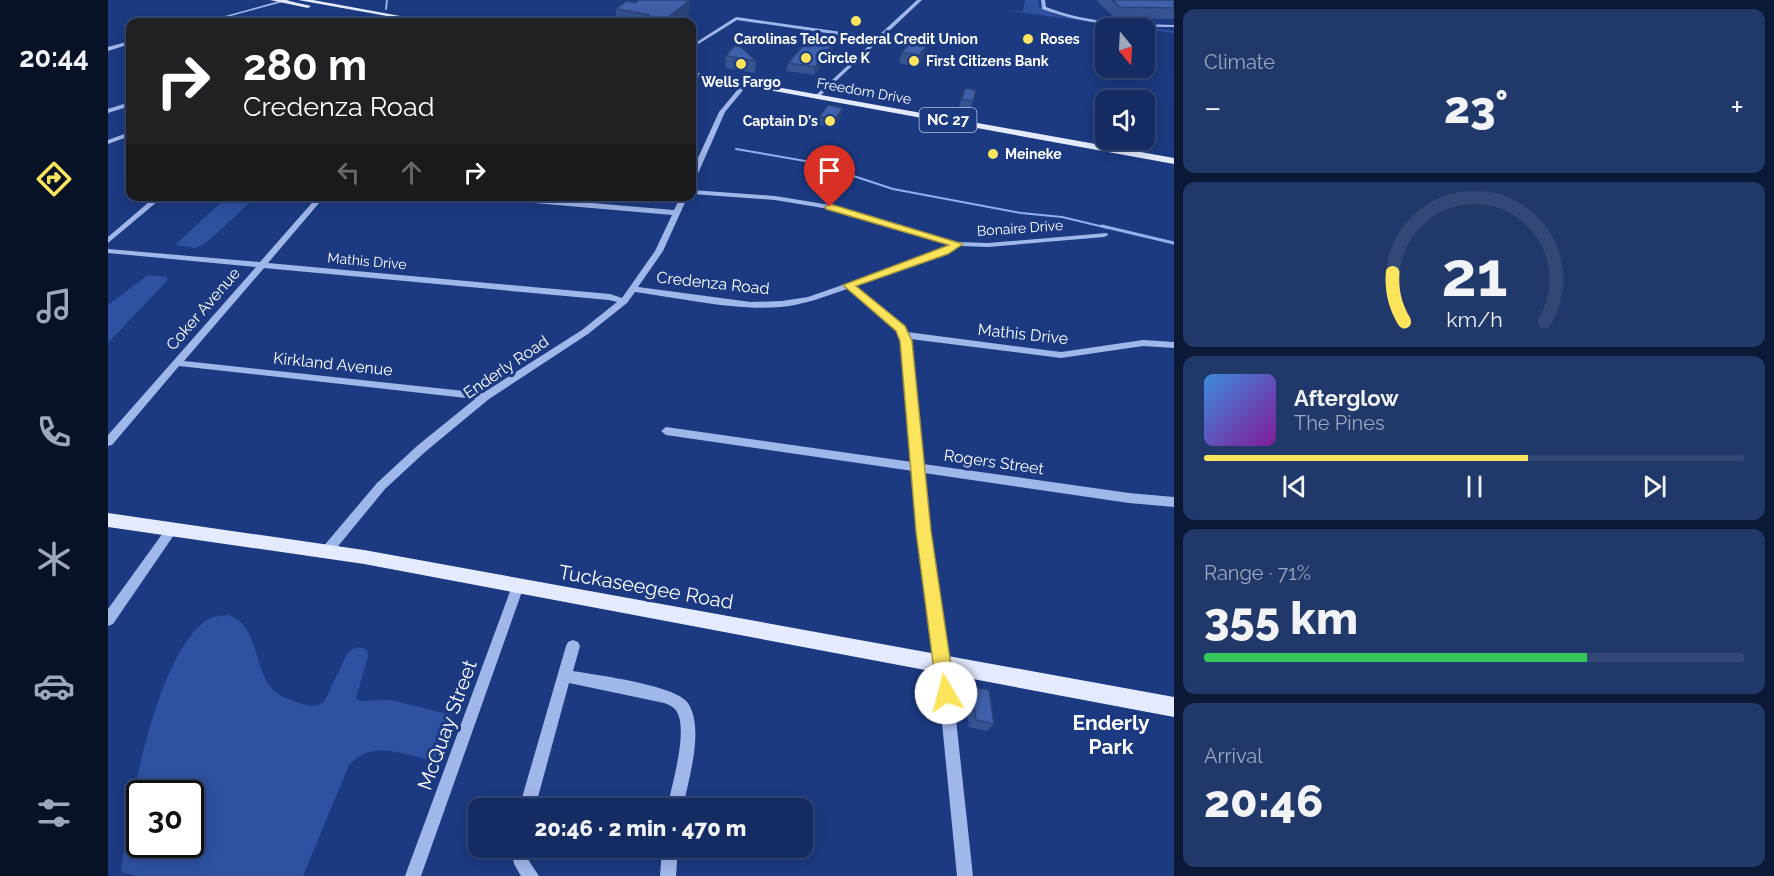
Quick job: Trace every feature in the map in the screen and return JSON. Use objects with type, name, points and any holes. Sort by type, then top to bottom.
[{"type":"main road","points":[[273,0],[378,18]]},
{"type":"main road","points":[[301,0],[406,18]]},
{"type":"main road","name":"Freedom Drive","points":[[696,69],[820,94],[1095,143]]},
{"type":"main road","name":"Freedom Drive","points":[[696,75],[820,94]]},
{"type":"main road","name":"Freedom Drive","points":[[1135,150],[1174,153]]},
{"type":"main road","name":"Freedom Drive","points":[[1135,150],[1174,160]]},
{"type":"main road","name":"Tuckaseegee Road","points":[[108,520],[326,552],[1174,707]]},
{"type":"street","points":[[820,94],[920,0]]},
{"type":"street","points":[[1043,0],[1044,8],[1064,15],[1144,25],[1174,26]]},
{"type":"street","points":[[220,18],[285,1]]},
{"type":"street","points":[[696,44],[736,18],[879,39]]},
{"type":"street","points":[[108,49],[126,44]]},
{"type":"street","points":[[696,169],[722,112],[746,84]]},
{"type":"street","points":[[108,111],[126,105]]},
{"type":"street","points":[[108,142],[126,135]]},
{"type":"street","name":"Bonaire Drive","points":[[696,192],[775,198],[830,207],[958,244],[988,245],[1104,235]]},
{"type":"street","points":[[108,241],[155,201]]},
{"type":"street","name":"Coker Avenue","points":[[108,442],[318,201]]},
{"type":"street","points":[[536,201],[678,213]]},
{"type":"street","name":"Enderly Road","points":[[326,552],[381,486],[485,397],[585,332],[624,301],[634,290],[659,251],[683,201]]},
{"type":"street","name":"Credenza Road","points":[[634,290],[767,305],[810,299],[945,252],[958,244]]},
{"type":"street","name":"Mathis Drive","points":[[108,251],[610,297],[624,301]]},
{"type":"street","points":[[848,285],[901,329],[904,335],[964,876]]},
{"type":"street","name":"Mathis Drive","points":[[904,335],[1061,355],[1136,342],[1174,345]]},
{"type":"street","name":"Kirkland Avenue","points":[[177,363],[485,397]]},
{"type":"street","name":"Rogers Street","points":[[666,432],[1129,498],[1174,502]]},
{"type":"street","points":[[108,621],[172,529]]},
{"type":"street","name":"McQuay Street","points":[[413,876],[518,586]]},
{"type":"street","points":[[530,798],[573,646]]},
{"type":"street","points":[[565,676],[666,696],[677,701],[683,708],[688,734],[677,798]]},
{"type":"street","points":[[521,858],[522,864],[531,876]]},
{"type":"street","points":[[668,876],[669,858]]},
{"type":"shaded area","points":[[1025,0],[1038,0],[1039,7],[1056,15],[1095,20],[1095,22],[1003,10],[1023,11]]},
{"type":"shaded area","points":[[1155,28],[1174,31],[1174,33],[1155,30]]},
{"type":"shaded area","points":[[223,201],[252,201],[206,243],[195,248],[175,245]]},
{"type":"shaded area","points":[[148,275],[167,277],[167,281],[108,343],[108,305]]},
{"type":"shaded area","points":[[228,615],[245,627],[265,678],[273,689],[286,698],[314,706],[324,702],[347,654],[359,647],[367,650],[368,657],[356,698],[359,701],[392,700],[452,715],[434,761],[389,751],[378,751],[359,757],[349,765],[303,876],[137,876],[121,872],[126,839],[126,858],[204,858],[204,780],[136,780],[158,702],[171,669],[186,642],[203,623],[212,618]]},
{"type":"building","points":[[639,0],[690,0],[667,18],[644,18],[649,15],[616,9],[627,1],[635,3]]},
{"type":"building","points":[[1112,0],[1174,0],[1174,8],[1120,7]]},
{"type":"building","points":[[816,39],[835,41],[815,67],[788,63],[803,46],[809,47]]},
{"type":"building","points":[[910,43],[927,46],[919,55],[902,52]]},
{"type":"building","points":[[734,46],[740,46],[756,61],[726,56]]},
{"type":"building","points":[[965,88],[976,90],[973,101],[962,99]]},
{"type":"building","points":[[828,105],[843,108],[835,120],[819,117]]},
{"type":"building","points":[[972,687],[989,690],[994,724],[976,720]]},
{"type":"waterway","points":[[386,9],[387,0]]},
{"type":"waterway","points":[[736,149],[811,162],[893,189],[1021,213],[1062,217],[1108,228]]},
{"type":"waterway","points":[[1102,226],[1174,243]]},
{"type":"place","name":"Carolinas Telco Federal Credit Union","points":[[856,21]]},
{"type":"place","name":"Roses","points":[[1028,39]]},
{"type":"place","name":"Circle K","points":[[806,58]]},
{"type":"place","name":"First Citizens Bank","points":[[914,61]]},
{"type":"place","name":"Wells Fargo","points":[[741,64]]},
{"type":"place","name":"Captain D's","points":[[830,121]]},
{"type":"place","name":"Meineke","points":[[993,154]]},
{"type":"district","name":"Enderly Park","points":[[1111,734]]},
{"type":"route","points":[[830,207],[958,244],[945,252],[848,285],[901,329],[906,341],[924,531],[946,693]]}]
